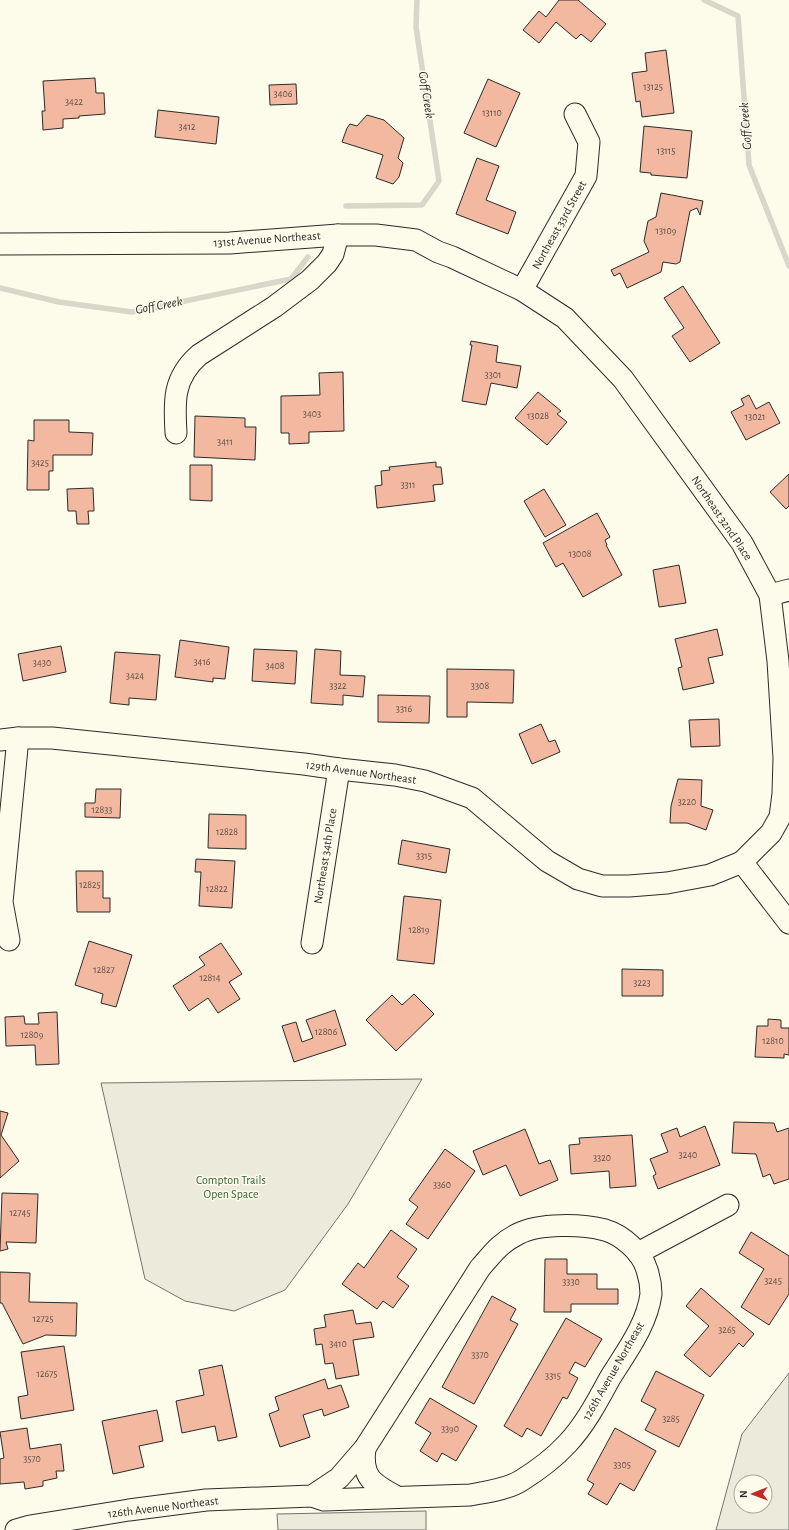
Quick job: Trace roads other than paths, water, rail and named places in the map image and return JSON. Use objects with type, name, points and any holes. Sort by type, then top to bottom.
[{"type":"street","name":"Northeast 33rd Street","points":[[522,290],[586,176],[589,142],[575,114]]},
{"type":"street","name":"131st Avenue Northeast","points":[[0,244],[230,243],[338,235],[376,236],[416,240],[438,252],[452,257],[522,290]]},
{"type":"street","points":[[176,433],[174,404],[179,382],[188,364],[199,355],[274,307],[310,280],[333,254],[338,235]]},
{"type":"street","name":"Northeast 32nd Place","points":[[522,290],[565,318],[623,379],[742,543],[780,592],[779,668],[784,758],[783,794],[780,817],[771,833],[742,862]]},
{"type":"street","name":"129th Avenue Northeast","points":[[9,739],[52,738],[395,774],[425,781],[472,798],[547,861],[578,879],[602,886],[629,886],[667,883],[710,875],[742,862]]},
{"type":"street","points":[[9,739],[2,902],[9,940]]},
{"type":"street","name":"Northeast 34th Place","points":[[312,943],[339,769]]},
{"type":"street","points":[[742,862],[789,923]]},
{"type":"street","points":[[638,1253],[728,1205]]},
{"type":"street","name":"126th Avenue Northeast","points":[[16,1530],[30,1526],[129,1510],[206,1500],[312,1496],[324,1500],[470,1495],[491,1491],[521,1481],[568,1444],[590,1413],[642,1324],[651,1293],[647,1269],[638,1253],[623,1238],[605,1230],[581,1226],[548,1226],[519,1233],[499,1245],[480,1268],[365,1448],[339,1478],[312,1496]]},
{"type":"street","points":[[365,1448],[364,1462],[368,1475],[377,1486],[397,1497]]},
{"type":"waterway","name":"Goff Creek","points":[[346,206],[422,205],[439,181],[416,27],[417,0]]},
{"type":"waterway","name":"Goff Creek","points":[[704,0],[738,16],[749,165],[789,266]]},
{"type":"waterway","name":"Goff Creek","points":[[0,288],[59,302],[132,312],[291,279],[308,257]]},
{"type":"park label","name":"Compton Trails Open Space","points":[[231,1187]]}]
